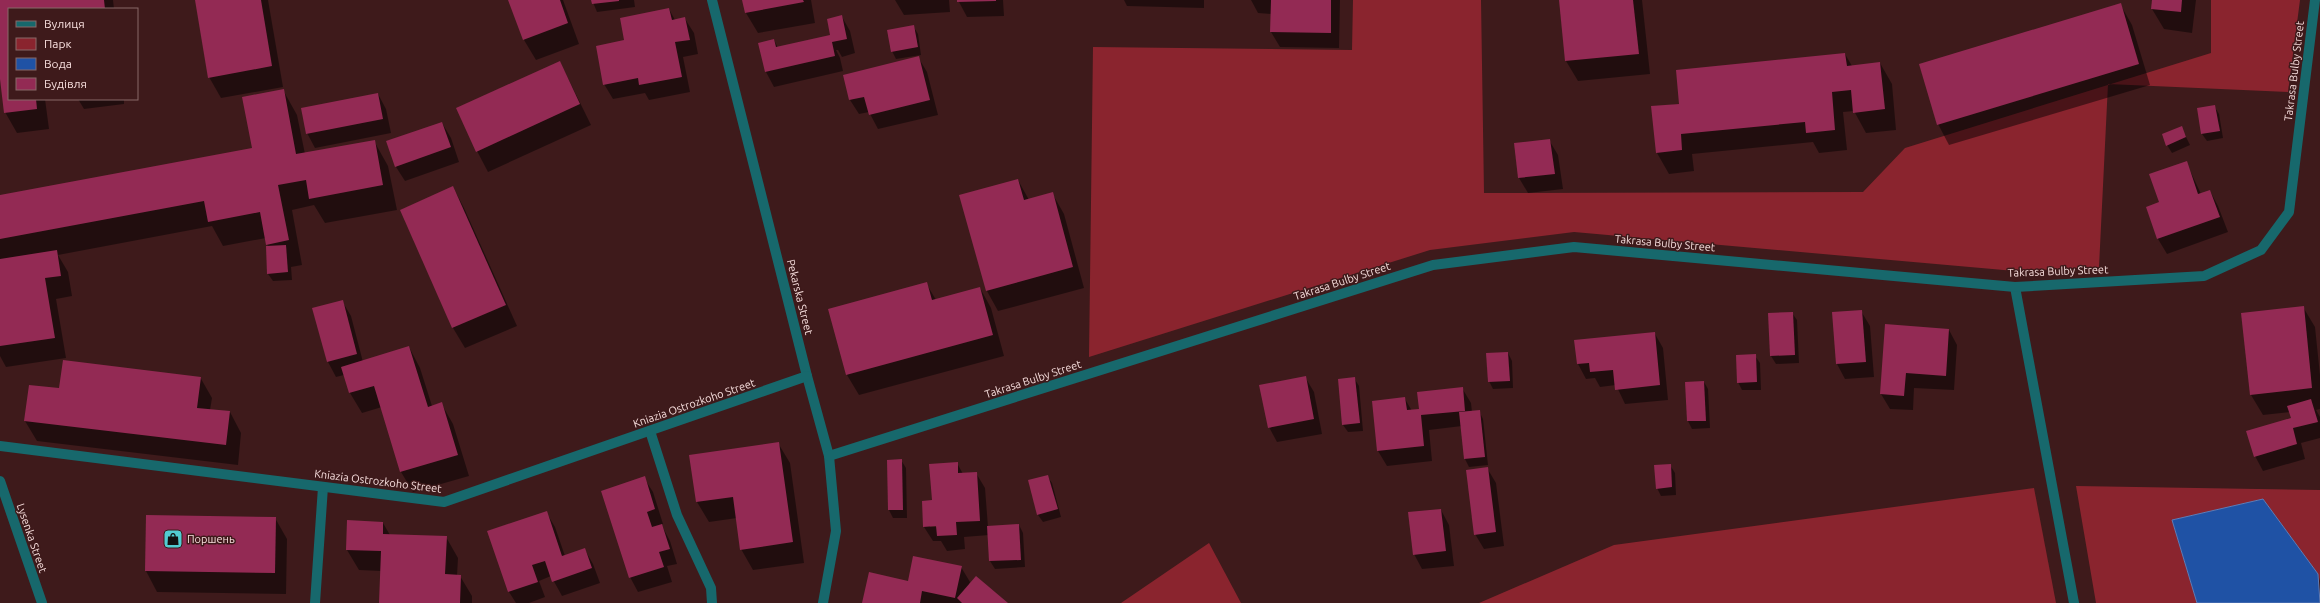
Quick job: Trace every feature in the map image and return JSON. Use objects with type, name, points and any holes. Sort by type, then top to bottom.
[{"type":"street","name":"Pekarska Street","points":[[712,0],[807,376],[830,456],[836,531],[822,603]]},
{"type":"street","name":"Takrasa Bulby Street","points":[[830,456],[1433,265],[1574,247],[2014,287],[2204,276],[2261,250],[2289,212],[2315,0]]},
{"type":"street","points":[[2014,287],[2074,603]]},
{"type":"street","name":"Kniazia Ostrozkoho Street","points":[[0,446],[444,502],[807,376]]},
{"type":"street","points":[[650,431],[677,515],[711,588],[712,603]]},
{"type":"street","name":"Lysenka Street","points":[[0,481],[42,603]]},
{"type":"street","points":[[315,603],[323,487]]},
{"type":"green space","points":[[1353,0],[1481,0],[1484,193],[1863,192],[1905,148],[2108,85],[2099,267],[2015,271],[1574,232],[1430,250],[1089,357],[1093,47],[1352,50]]},
{"type":"green space","points":[[2211,0],[2300,0],[2288,92],[2111,84],[2211,53]]},
{"type":"green space","points":[[2076,486],[2320,490],[2320,581],[2318,574],[2263,499],[2172,520],[2197,603],[2096,603]]},
{"type":"green space","points":[[2034,488],[2056,603],[1479,603],[1614,545]]},
{"type":"green space","points":[[1209,543],[1241,603],[1121,603]]},
{"type":"water","points":[[2263,499],[2318,574],[2320,603],[2197,603],[2172,520]]},
{"type":"building","points":[[0,0],[104,0],[105,8],[8,8],[8,100],[36,100],[37,109],[4,113],[0,79]]},
{"type":"building","points":[[195,0],[261,0],[272,66],[208,78]]},
{"type":"building","points":[[508,0],[560,0],[568,23],[523,40]]},
{"type":"building","points":[[591,0],[619,0],[619,1],[592,4]]},
{"type":"building","points":[[742,0],[803,0],[804,2],[745,13]]},
{"type":"building","points":[[957,0],[996,0],[996,1],[957,2]]},
{"type":"building","points":[[1271,0],[1331,0],[1331,33],[1270,32]]},
{"type":"building","points":[[1559,0],[1633,0],[1639,54],[1565,61]]},
{"type":"building","points":[[2152,0],[2182,0],[2181,12],[2151,9]]},
{"type":"building","points":[[2121,3],[2139,64],[1937,125],[1919,64]]},
{"type":"building","points":[[669,8],[672,20],[685,17],[690,40],[675,42],[682,77],[639,85],[638,78],[603,85],[596,46],[624,40],[620,18]]},
{"type":"building","points":[[842,15],[847,39],[832,42],[835,56],[765,72],[758,43],[774,39],[776,47],[830,35],[827,19]]},
{"type":"building","points":[[914,25],[918,47],[891,52],[887,30]]},
{"type":"building","points":[[1845,53],[1847,66],[1880,62],[1885,109],[1853,113],[1851,90],[1832,92],[1835,130],[1806,133],[1805,122],[1681,134],[1682,150],[1656,153],[1651,106],[1679,104],[1676,70]]},
{"type":"building","points":[[919,56],[930,100],[869,115],[864,97],[849,100],[843,75]]},
{"type":"building","points":[[560,61],[580,104],[476,152],[456,108]]},
{"type":"building","points":[[284,89],[296,154],[375,140],[383,185],[309,199],[306,180],[278,185],[289,240],[266,245],[260,212],[208,222],[204,201],[0,239],[0,195],[252,148],[242,97]]},
{"type":"building","points":[[378,93],[383,119],[306,134],[301,108]]},
{"type":"building","points":[[2215,105],[2220,131],[2201,134],[2197,108]]},
{"type":"building","points":[[442,122],[451,147],[395,167],[386,141]]},
{"type":"building","points":[[2182,126],[2186,137],[2166,146],[2162,134]]},
{"type":"building","points":[[1550,139],[1555,174],[1518,178],[1514,143]]},
{"type":"building","points":[[2187,161],[2198,194],[2210,190],[2220,217],[2157,239],[2146,207],[2159,202],[2149,174]]},
{"type":"building","points":[[1018,179],[1024,200],[1053,192],[1073,267],[986,291],[959,195]]},
{"type":"building","points":[[453,186],[506,305],[452,328],[400,210]]},
{"type":"building","points":[[286,245],[288,272],[267,274],[266,246]]},
{"type":"building","points":[[57,250],[61,276],[45,278],[55,338],[0,346],[0,259]]},
{"type":"building","points":[[927,282],[932,300],[980,287],[993,335],[846,375],[828,309]]},
{"type":"building","points":[[343,300],[357,354],[327,362],[312,308]]},
{"type":"building","points":[[2304,306],[2312,388],[2250,395],[2241,313]]},
{"type":"building","points":[[1862,310],[1866,362],[1836,364],[1832,312]]},
{"type":"building","points":[[1793,312],[1795,355],[1770,356],[1768,313]]},
{"type":"building","points":[[1885,324],[1949,329],[1946,376],[1906,373],[1904,396],[1880,394]]},
{"type":"building","points":[[1655,332],[1660,385],[1615,390],[1613,370],[1590,372],[1589,363],[1577,364],[1574,340]]},
{"type":"building","points":[[409,346],[428,407],[442,402],[458,455],[400,472],[374,386],[349,393],[341,367]]},
{"type":"building","points":[[1508,352],[1510,381],[1488,382],[1486,353]]},
{"type":"building","points":[[1756,354],[1757,382],[1737,383],[1736,355]]},
{"type":"building","points":[[63,360],[201,377],[197,408],[230,411],[226,445],[24,421],[29,385],[59,388]]},
{"type":"building","points":[[1306,376],[1314,419],[1268,428],[1259,385]]},
{"type":"building","points":[[1355,377],[1360,423],[1342,425],[1338,379]]},
{"type":"building","points":[[1704,381],[1706,421],[1687,421],[1685,382]]},
{"type":"building","points":[[1463,387],[1465,411],[1421,415],[1424,446],[1377,451],[1372,401],[1405,397],[1407,410],[1419,409],[1417,392]]},
{"type":"building","points":[[2311,399],[2318,422],[2293,428],[2297,444],[2254,457],[2246,431],[2291,418],[2287,406]]},
{"type":"building","points":[[1480,410],[1485,457],[1464,459],[1459,412]]},
{"type":"building","points":[[779,442],[793,542],[740,550],[733,497],[696,502],[689,455]]},
{"type":"building","points":[[902,459],[903,510],[888,510],[887,460]]},
{"type":"building","points":[[958,462],[958,473],[977,472],[980,521],[956,522],[957,535],[937,536],[936,526],[923,527],[922,501],[932,500],[929,464]]},
{"type":"building","points":[[1671,464],[1672,487],[1656,489],[1654,465]]},
{"type":"building","points":[[1488,467],[1496,532],[1474,535],[1466,470]]},
{"type":"building","points":[[1048,475],[1058,509],[1037,515],[1028,480]]},
{"type":"building","points":[[645,476],[655,509],[647,512],[652,527],[662,524],[670,549],[659,552],[664,567],[629,578],[601,491]]},
{"type":"building","points":[[1441,509],[1446,551],[1413,555],[1408,512]]},
{"type":"building","points":[[547,511],[562,556],[585,548],[592,568],[552,582],[545,561],[532,565],[538,582],[508,592],[487,531]]},
{"type":"building","points":[[146,515],[276,517],[275,573],[145,571]]},
{"type":"building","points":[[347,520],[383,522],[383,534],[447,536],[445,574],[461,575],[460,603],[379,603],[381,551],[346,550]]},
{"type":"building","points":[[1019,524],[1021,560],[989,561],[987,526]]},
{"type":"building","points":[[913,556],[962,566],[955,598],[922,591],[920,603],[862,603],[869,572],[908,581]]},
{"type":"building","points":[[976,576],[1008,603],[962,603],[957,598]]},
{"type":"place","name":"Поршень","points":[[173,539]]}]
